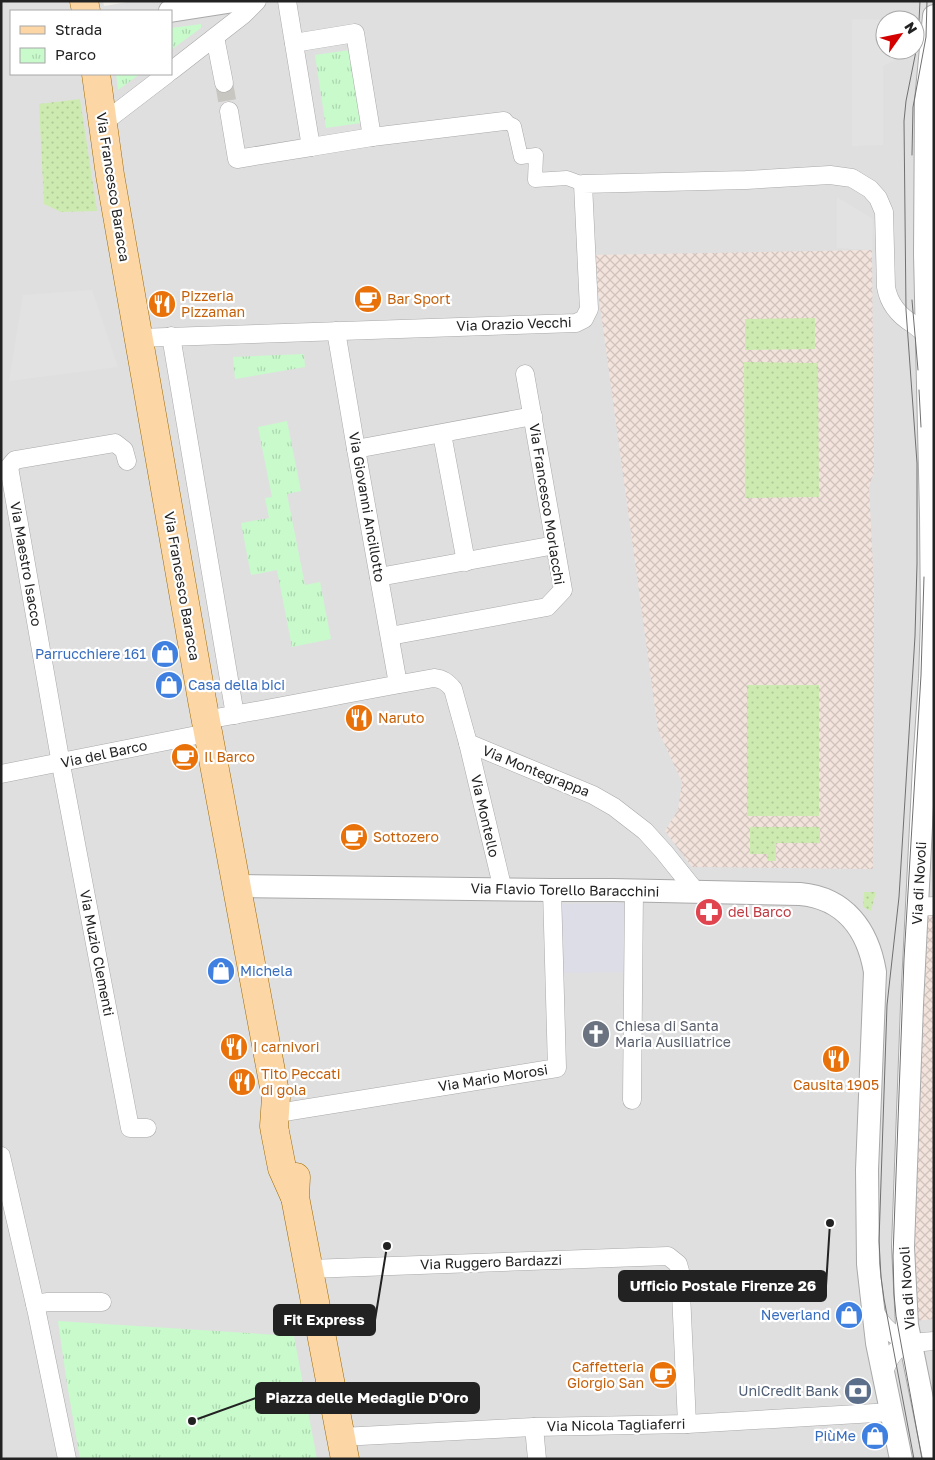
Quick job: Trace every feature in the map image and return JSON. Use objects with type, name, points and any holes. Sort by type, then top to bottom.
[{"type":"main road","name":"Via Francesco Baracca","points":[[96,75],[110,175],[206,726],[280,1105],[274,1126],[282,1168],[294,1195],[342,1448]]},
{"type":"street","points":[[172,11],[234,1]]},
{"type":"street","points":[[172,69],[243,15],[257,1]]},
{"type":"street","points":[[287,1],[311,147]]},
{"type":"street","name":"Via di Novoli","points":[[934,16],[926,100],[925,254],[930,333],[932,619],[926,906],[912,1005],[903,1247],[907,1325],[934,1458]]},
{"type":"street","points":[[294,43],[355,33],[372,137]]},
{"type":"street","points":[[215,37],[224,83]]},
{"type":"street","points":[[103,123],[166,75]]},
{"type":"street","points":[[229,111],[237,159],[372,137],[504,121],[514,126],[521,157],[536,155],[535,180],[567,178],[583,184],[839,176],[852,178],[870,189],[878,198],[884,212],[888,297],[901,316],[930,333]]},
{"type":"street","name":"Via Orazio Vecchi","points":[[138,338],[576,323],[587,316],[589,309],[583,184]]},
{"type":"street","name":"Via Giovanni Ancillotto","points":[[336,331],[398,684]]},
{"type":"street","points":[[171,336],[235,715]]},
{"type":"street","name":"Via Francesco Morlacchi","points":[[390,636],[547,607],[563,590],[525,374]]},
{"type":"street","name":"Via Francesco Morlacchi","points":[[356,449],[533,416]]},
{"type":"street","points":[[442,434],[466,562]]},
{"type":"street","name":"Via Maestro Isacco","points":[[61,763],[9,467],[15,460],[115,443],[124,450],[126,461]]},
{"type":"street","points":[[379,577],[555,545]]},
{"type":"street","name":"Via Montegrappa","points":[[206,726],[235,715],[398,684],[434,678],[442,680],[453,688],[468,743],[593,795],[614,807],[645,831],[697,892]]},
{"type":"street","name":"Via del Barco","points":[[1,774],[61,763],[206,726]]},
{"type":"street","name":"Via Montello","points":[[468,743],[503,890]]},
{"type":"street","name":"Via Muzio Clementi","points":[[61,763],[130,1128],[146,1128]]},
{"type":"street","name":"Via Flavio Torello Baracchini","points":[[236,886],[634,890],[800,894],[826,900],[837,906],[855,921],[869,948]]},
{"type":"street","name":"Via Mario Morosi","points":[[280,1105],[556,1068],[552,890]]},
{"type":"street","points":[[632,1100],[634,890]]},
{"type":"street","name":"Via di Novoli","points":[[869,948],[873,960],[875,981],[868,1170],[868,1264],[877,1343],[901,1459]]},
{"type":"street","points":[[1,1156],[35,1304],[67,1459]]},
{"type":"street","name":"Via Ruggero Bardazzi","points":[[309,1269],[668,1256],[678,1264],[680,1271],[688,1424]]},
{"type":"street","points":[[35,1304],[48,1302],[102,1302]]},
{"type":"street","name":"Via di Novoli","points":[[872,1307],[886,1328],[900,1339],[911,1342]]},
{"type":"street","points":[[911,1342],[934,1340]]},
{"type":"street","name":"Via di Novoli","points":[[883,1376],[887,1362],[894,1353],[911,1342]]},
{"type":"street","name":"Via Nicola Tagliaferri","points":[[342,1448],[534,1427],[688,1424],[892,1412]]},
{"type":"street","points":[[534,1427],[537,1459]]},
{"type":"shaded area","points":[[1,1],[103,1],[104,6],[134,1],[934,1],[934,1459],[1,1459]]},
{"type":"shaded area","points":[[852,19],[875,19],[875,60],[896,60],[883,66],[883,145],[852,146]]},
{"type":"shaded area","points":[[837,197],[873,219],[872,250],[837,248]]},
{"type":"shaded area","points":[[872,250],[874,472],[869,487],[874,585],[873,869],[692,867],[665,831],[678,810],[682,782],[658,730],[593,255]]},
{"type":"shaded area","points":[[92,290],[118,367],[9,381],[23,295]]},
{"type":"shaded area","points":[[627,903],[627,972],[558,973],[556,904]]},
{"type":"shaded area","points":[[934,915],[934,1319],[914,1321],[913,1184],[925,917]]},
{"type":"green space","points":[[201,24],[201,28],[172,49],[172,28]]},
{"type":"green space","points":[[350,50],[361,123],[326,128],[315,55]]},
{"type":"green space","points":[[116,75],[139,75],[118,90]]},
{"type":"green space","points":[[80,99],[97,211],[61,212],[44,204],[39,104]]},
{"type":"green space","points":[[815,318],[815,349],[745,350],[745,319]]},
{"type":"green space","points":[[304,354],[305,367],[235,379],[233,357]]},
{"type":"green space","points":[[744,362],[818,363],[819,497],[745,498]]},
{"type":"green space","points":[[287,421],[301,491],[287,494],[305,585],[320,582],[331,639],[292,647],[277,570],[251,575],[241,523],[269,518],[265,498],[272,497],[258,427]]},
{"type":"green space","points":[[747,685],[819,685],[819,816],[747,816]]},
{"type":"green space","points":[[750,827],[820,827],[820,843],[776,843],[776,861],[768,861],[767,854],[750,854]]},
{"type":"green space","points":[[864,892],[876,892],[871,911],[863,907]]},
{"type":"green space","points":[[58,1321],[294,1336],[317,1459],[80,1459]]},
{"type":"tunnel","points":[[224,83],[229,111]]},
{"type":"tram line","points":[[914,1459],[884,1299],[879,1241],[887,1005],[899,897],[915,636],[917,463],[906,310],[904,121],[918,41],[920,1]]},
{"type":"tram line","points":[[912,155],[913,107],[926,37],[927,1]]},
{"type":"tram line","points":[[912,300],[918,370]]},
{"type":"tram line","points":[[919,390],[921,427]]},
{"type":"tram line","points":[[922,1459],[896,1316],[893,1256],[904,959],[921,675],[924,577]]},
{"type":"place","name":"Bar Sport","points":[[368,299]]},
{"type":"place","name":"Pizzeria Pizzaman","points":[[162,304]]},
{"type":"place","name":"Parrucchiere 161","points":[[165,654]]},
{"type":"place","name":"Casa della bici","points":[[169,685]]},
{"type":"place","name":"Naruto","points":[[359,718]]},
{"type":"place","name":"Il Barco","points":[[185,757]]},
{"type":"place","name":"Sottozero","points":[[354,837]]},
{"type":"place","name":"del Barco","points":[[709,912]]},
{"type":"place","name":"Michela","points":[[221,971]]},
{"type":"place","name":"Chiesa di Santa Maria Ausiliatrice","points":[[596,1034]]},
{"type":"place","name":"I carnivori","points":[[234,1047]]},
{"type":"place","name":"Causita 1905","points":[[836,1059]]},
{"type":"place","name":"Tito Peccati di gola","points":[[242,1082]]},
{"type":"place","name":"Ufficio Postale Firenze 26","points":[[830,1223]]},
{"type":"place","name":"Fit Express","points":[[387,1246]]},
{"type":"place","name":"Neverland","points":[[849,1315]]},
{"type":"place","name":"Caffetteria Giorgio San","points":[[663,1375]]},
{"type":"place","name":"UniCredit Bank","points":[[858,1391]]},
{"type":"place","name":"Piazza delle Medaglie D'Oro","points":[[192,1421]]},
{"type":"place","name":"PiùMe","points":[[875,1436]]}]
